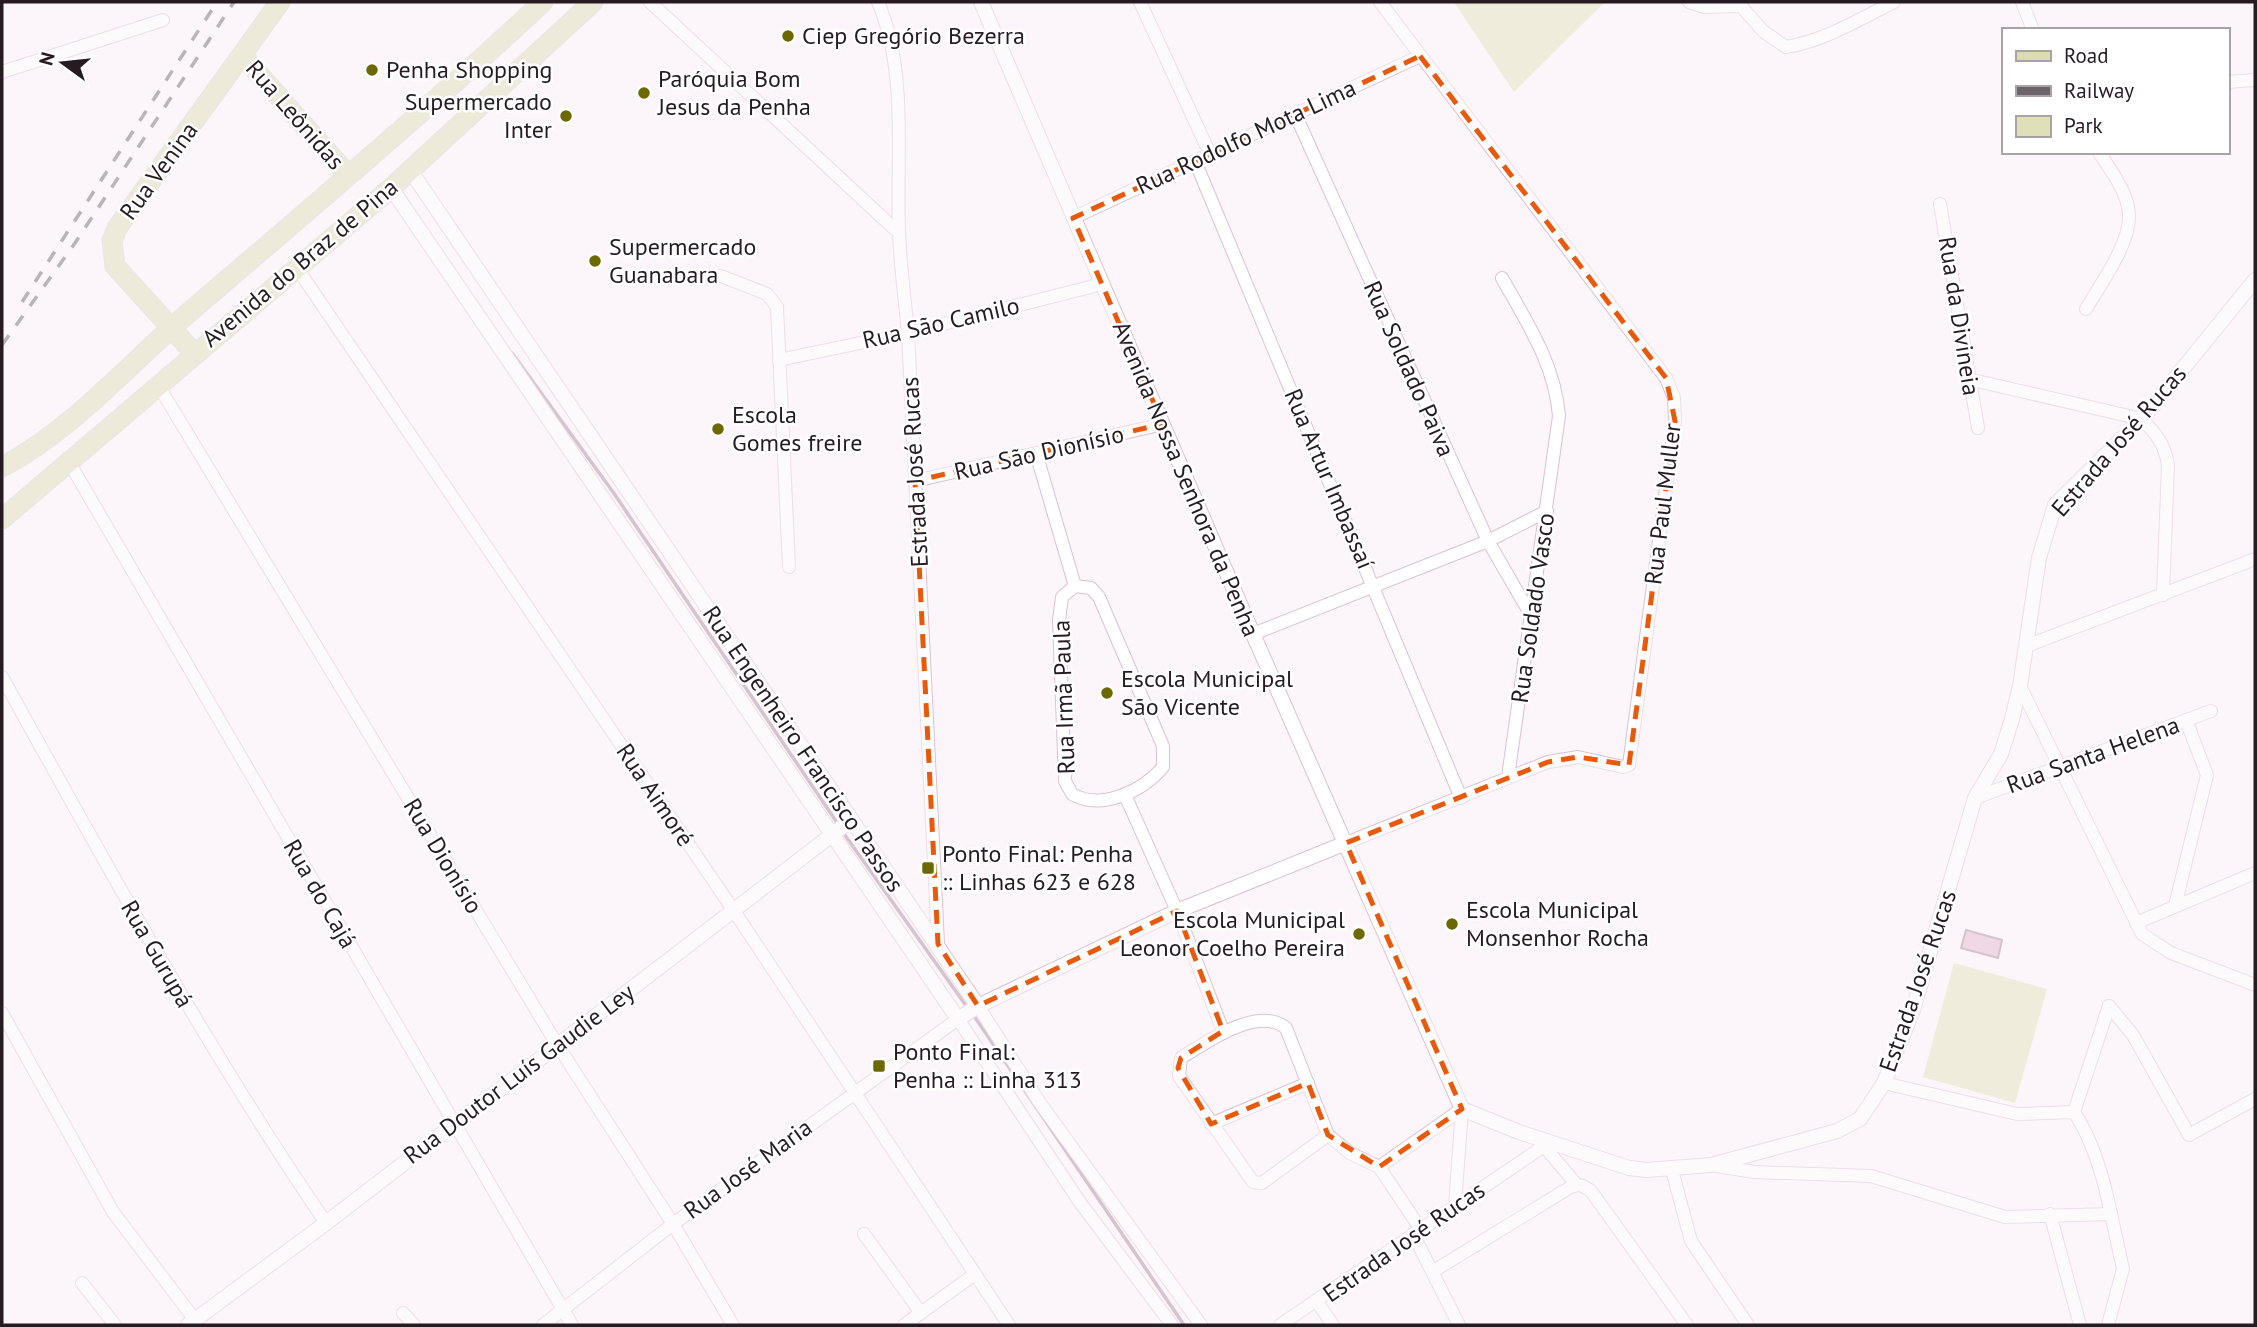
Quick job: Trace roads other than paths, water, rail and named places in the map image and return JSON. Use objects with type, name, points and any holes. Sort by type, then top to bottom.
[{"type":"main road","name":"Rua Venina","points":[[194,353],[115,266],[113,241],[117,228],[280,2]]},
{"type":"main road","name":"Avenida do Braz de Pina","points":[[2,467],[44,441],[111,385],[172,327],[543,2]]},
{"type":"main road","name":"Avenida do Braz de Pina","points":[[2,519],[391,188],[593,2]]},
{"type":"main road","name":"Rua Leônidas","points":[[242,55],[348,175]]},
{"type":"street","points":[[650,2],[899,233]]},
{"type":"street","name":"Estrada José Rucas","points":[[878,2],[895,71],[899,233],[908,333],[938,944]]},
{"type":"street","name":"Avenida Nossa Senhora da Penha","points":[[981,2],[1253,634],[1462,1109]]},
{"type":"street","points":[[1140,2],[1210,154]]},
{"type":"street","name":"Rua Paul Muller","points":[[1380,2],[1666,378],[1674,398],[1673,434],[1631,762],[1623,767],[1578,757],[1548,762],[1507,777]]},
{"type":"street","points":[[1689,2],[1704,7],[1734,6],[1747,9],[1763,31],[1786,47],[1807,43],[1894,2]]},
{"type":"street","points":[[2022,2],[2032,28]]},
{"type":"street","points":[[2,72],[163,20]]},
{"type":"street","name":"Rua Rodolfo Mota Lima","points":[[1073,218],[1420,56]]},
{"type":"street","points":[[2229,82],[2255,80]]},
{"type":"street","name":"Rua Soldado Paiva","points":[[1296,116],[1488,541],[1532,617]]},
{"type":"street","points":[[2087,309],[2116,258],[2127,231],[2129,216],[2125,198],[2100,154]]},
{"type":"street","name":"Rua Artur Imbassaí","points":[[1195,161],[1461,798]]},
{"type":"street","name":"Rua Engenheiro Francisco Passos","points":[[410,170],[629,516],[841,829],[968,1012],[1040,1102],[1201,1325]]},
{"type":"street","name":"Rua Engenheiro Francisco Passos","points":[[391,188],[629,516],[841,829],[938,944],[968,1012],[1079,1201],[1172,1325]]},
{"type":"street","name":"Rua da Divineia","points":[[1940,204],[1978,428]]},
{"type":"street","points":[[424,236],[444,221]]},
{"type":"street","name":"Rua Aimoré","points":[[296,268],[734,911],[852,1093],[1009,1325]]},
{"type":"street","points":[[720,276],[754,287],[774,300],[789,566]]},
{"type":"street","name":"Rua Soldado Vasco","points":[[1502,278],[1550,365],[1556,385],[1558,431],[1507,777]]},
{"type":"street","name":"Estrada José Rucas","points":[[1280,1325],[1547,1144],[1629,1168],[1672,1170],[1711,1165],[1848,1126],[1867,1111],[1884,1083],[1917,1000],[1976,798],[2001,754],[2020,686],[2039,558],[2055,505],[2142,419],[2255,280]]},
{"type":"street","name":"Rua São Camilo","points":[[779,360],[908,333],[1102,284]]},
{"type":"street","points":[[1968,379],[2142,419],[2166,449],[2168,465],[2163,595]]},
{"type":"street","name":"Rua Dionísio","points":[[158,385],[558,1046],[673,1224],[733,1325]]},
{"type":"street","name":"Rua São Dionísio","points":[[915,481],[1163,424]]},
{"type":"street","points":[[1036,453],[1075,586]]},
{"type":"street","name":"Rua do Cajá","points":[[69,462],[572,1325]]},
{"type":"street","points":[[1253,634],[1488,541],[1547,511]]},
{"type":"street","points":[[2026,646],[2255,559]]},
{"type":"street","name":"Rua Irmã Paula","points":[[1075,586],[1091,588],[1099,597],[1163,746],[1163,767],[1156,775],[1125,795],[1084,801],[1072,794],[1065,781],[1059,620],[1062,597],[1075,586]]},
{"type":"street","name":"Rua Gurupá","points":[[2,677],[176,988],[267,1137],[326,1223]]},
{"type":"street","points":[[2020,686],[2142,934],[2159,947],[2255,985]]},
{"type":"street","name":"Rua Santa Helena","points":[[1976,798],[2211,712]]},
{"type":"street","points":[[2175,906],[2207,775],[2186,720]]},
{"type":"street","points":[[968,1012],[1177,911],[1461,798],[1507,777]]},
{"type":"street","points":[[1125,795],[1177,911],[1223,1031]]},
{"type":"street","name":"Rua Doutor Luís Gaudie Ley","points":[[191,1323],[841,829]]},
{"type":"street","points":[[2136,923],[2255,873]]},
{"type":"street","points":[[2074,1112],[2109,1006],[2133,1035],[2189,1135],[2255,1099]]},
{"type":"street","name":"Rua José Maria","points":[[543,1325],[673,1224],[968,1012]]},
{"type":"street","points":[[2,1013],[113,1212],[191,1323]]},
{"type":"street","points":[[1328,1135],[1259,1183],[1253,1182],[1179,1076],[1181,1058],[1223,1031],[1266,1020],[1280,1023],[1286,1028],[1328,1135],[1350,1153],[1379,1167],[1416,1231],[1432,1272],[1459,1325]]},
{"type":"street","points":[[1211,1124],[1308,1083]]},
{"type":"street","points":[[1884,1083],[2017,1114],[2074,1112]]},
{"type":"street","points":[[1462,1109],[1547,1144],[1572,1186],[1591,1191],[1687,1325]]},
{"type":"street","points":[[1379,1167],[1462,1109]]},
{"type":"street","points":[[1455,1205],[1462,1109]]},
{"type":"street","points":[[2074,1112],[2084,1126],[2105,1183],[2123,1269],[2108,1325]]},
{"type":"street","points":[[1711,1165],[1754,1172],[1871,1177],[2005,1217],[2111,1214]]},
{"type":"street","points":[[1672,1170],[1691,1241],[1748,1325]]},
{"type":"street","points":[[1432,1272],[1572,1186]]},
{"type":"street","points":[[2050,1214],[2080,1325]]},
{"type":"street","points":[[864,1234],[920,1313]]},
{"type":"street","points":[[904,1325],[975,1275]]},
{"type":"street","points":[[82,1283],[115,1325]]},
{"type":"street","points":[[1317,1302],[1333,1325]]},
{"type":"street","points":[[403,1312],[414,1325]]},
{"type":"waterway","points":[[512,353],[613,492],[838,824]]},
{"type":"waterway","points":[[842,831],[967,1007]]},
{"type":"waterway","points":[[972,1013],[1184,1325]]},
{"type":"railway","points":[[22,302],[217,2]]},
{"type":"railway","points":[[2,345],[75,243],[234,2]]},
{"type":"place","name":"Ciep Gregório Bezerra","points":[[788,36]]},
{"type":"place","name":"Penha Shopping","points":[[372,70]]},
{"type":"place","name":"Paróquia Bom Jesus da Penha","points":[[644,93]]},
{"type":"place","name":"Supermercado Inter","points":[[566,116]]},
{"type":"place","name":"Supermercado Guanabara","points":[[595,261]]},
{"type":"place","name":"Escola Gomes freire","points":[[718,429]]},
{"type":"place","name":"Escola Municipal São Vicente","points":[[1107,693]]},
{"type":"place","name":"Ponto Final: Penha :: Linhas 623 e 628","points":[[928,868]]},
{"type":"place","name":"Escola Municipal Monsenhor Rocha","points":[[1452,924]]},
{"type":"place","name":"Escola Municipal Leonor Coelho Pereira","points":[[1359,934]]},
{"type":"place","name":"Ponto Final: Penha :: Linha 313","points":[[879,1066]]}]
